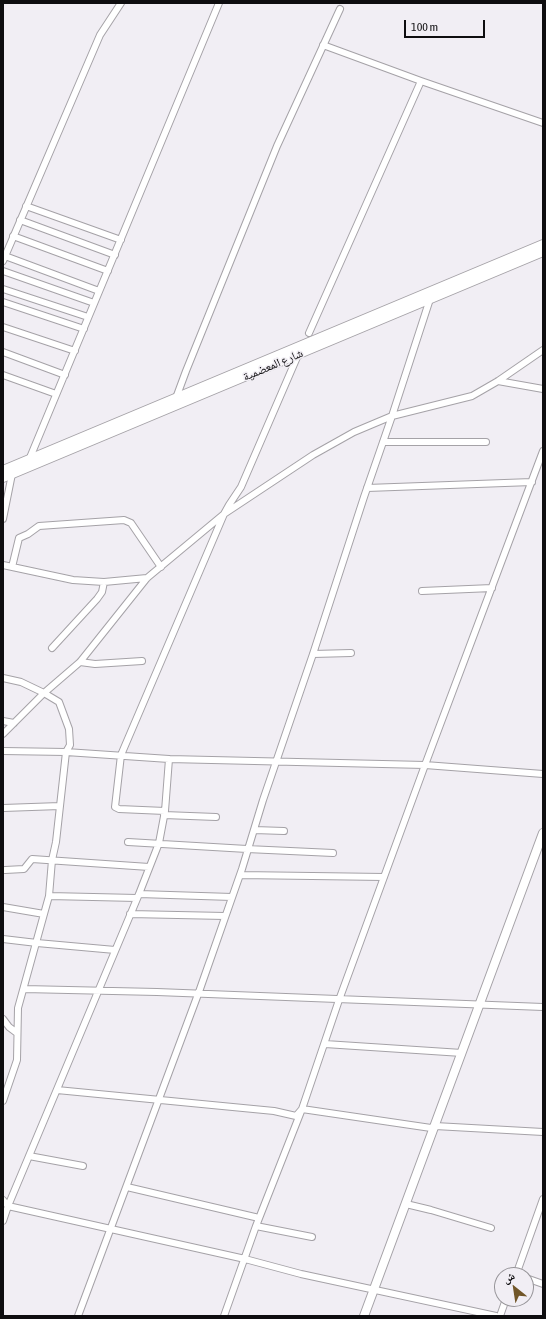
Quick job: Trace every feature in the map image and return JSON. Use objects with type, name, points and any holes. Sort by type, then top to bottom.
[{"type":"main road","name":"شارع المعضمية","points":[[3,472],[12,474],[430,300],[440,291],[543,244]]},
{"type":"main road","name":"شارع المعضمية","points":[[3,472],[176,398],[440,291],[543,252]]},
{"type":"main road","points":[[364,1316],[543,833]]},
{"type":"street","points":[[99,291],[4,258],[100,35],[121,3]]},
{"type":"street","points":[[29,460],[219,3]]},
{"type":"street","points":[[176,398],[277,146],[340,9]]},
{"type":"street","points":[[323,45],[543,123]]},
{"type":"street","points":[[308,333],[421,81]]},
{"type":"street","points":[[26,206],[120,240]]},
{"type":"street","points":[[20,220],[114,254]]},
{"type":"street","points":[[13,236],[108,271]]},
{"type":"street","points":[[3,271],[94,303]]},
{"type":"street","points":[[3,289],[88,317]]},
{"type":"street","points":[[78,1316],[198,994],[240,875],[247,849],[430,300]]},
{"type":"street","points":[[3,302],[84,329]]},
{"type":"street","points":[[3,327],[75,351]]},
{"type":"street","points":[[3,734],[44,693],[80,662],[147,578],[224,514],[313,454],[354,432],[392,416],[472,396],[498,381],[543,350]]},
{"type":"street","points":[[3,352],[65,375]]},
{"type":"street","points":[[216,817],[119,810],[115,807],[121,755],[224,514],[241,487],[298,355]]},
{"type":"street","points":[[3,375],[56,394]]},
{"type":"street","points":[[498,381],[543,389]]},
{"type":"street","points":[[383,442],[486,442]]},
{"type":"street","points":[[224,1316],[259,1218],[302,1109],[339,1000],[425,765],[543,451]]},
{"type":"street","points":[[3,519],[12,474]]},
{"type":"street","points":[[367,488],[532,482]]},
{"type":"street","points":[[12,567],[19,538],[28,534],[39,526],[124,520],[131,523],[161,567]]},
{"type":"street","points":[[3,565],[73,580],[104,582],[147,578]]},
{"type":"street","points":[[52,648],[97,599],[102,592],[104,582]]},
{"type":"street","points":[[422,591],[492,588]]},
{"type":"street","points":[[313,654],[351,653]]},
{"type":"street","points":[[80,662],[95,664],[142,662]]},
{"type":"street","points":[[3,678],[21,682],[44,693],[58,702],[69,729],[70,745],[66,752],[52,860],[49,896],[18,1008],[16,1060],[3,1101]]},
{"type":"street","points":[[3,721],[14,723]]},
{"type":"street","points":[[3,751],[66,752],[169,759],[425,765],[543,774]]},
{"type":"street","points":[[3,1221],[159,844],[165,813],[169,759]]},
{"type":"street","points":[[3,808],[60,806]]},
{"type":"street","points":[[254,830],[284,832]]},
{"type":"street","points":[[128,842],[334,853]]},
{"type":"street","points":[[5,870],[24,869],[32,859],[149,867]]},
{"type":"street","points":[[240,875],[384,877]]},
{"type":"street","points":[[49,896],[232,897]]},
{"type":"street","points":[[3,907],[44,914]]},
{"type":"street","points":[[130,914],[225,916]]},
{"type":"street","points":[[3,939],[115,950]]},
{"type":"street","points":[[24,989],[99,990],[543,1007]]},
{"type":"street","points":[[3,1019],[8,1027],[17,1033]]},
{"type":"street","points":[[325,1044],[462,1053]]},
{"type":"street","points":[[57,1090],[158,1101],[274,1111],[296,1116],[302,1109]]},
{"type":"street","points":[[302,1109],[432,1128],[435,1126],[543,1132]]},
{"type":"street","points":[[29,1156],[83,1166]]},
{"type":"street","points":[[127,1186],[259,1218]]},
{"type":"street","points":[[519,1267],[543,1199]]},
{"type":"street","points":[[3,1200],[8,1206],[301,1274],[496,1316]]},
{"type":"street","points":[[406,1204],[491,1228]]},
{"type":"street","points":[[256,1226],[312,1237]]}]
